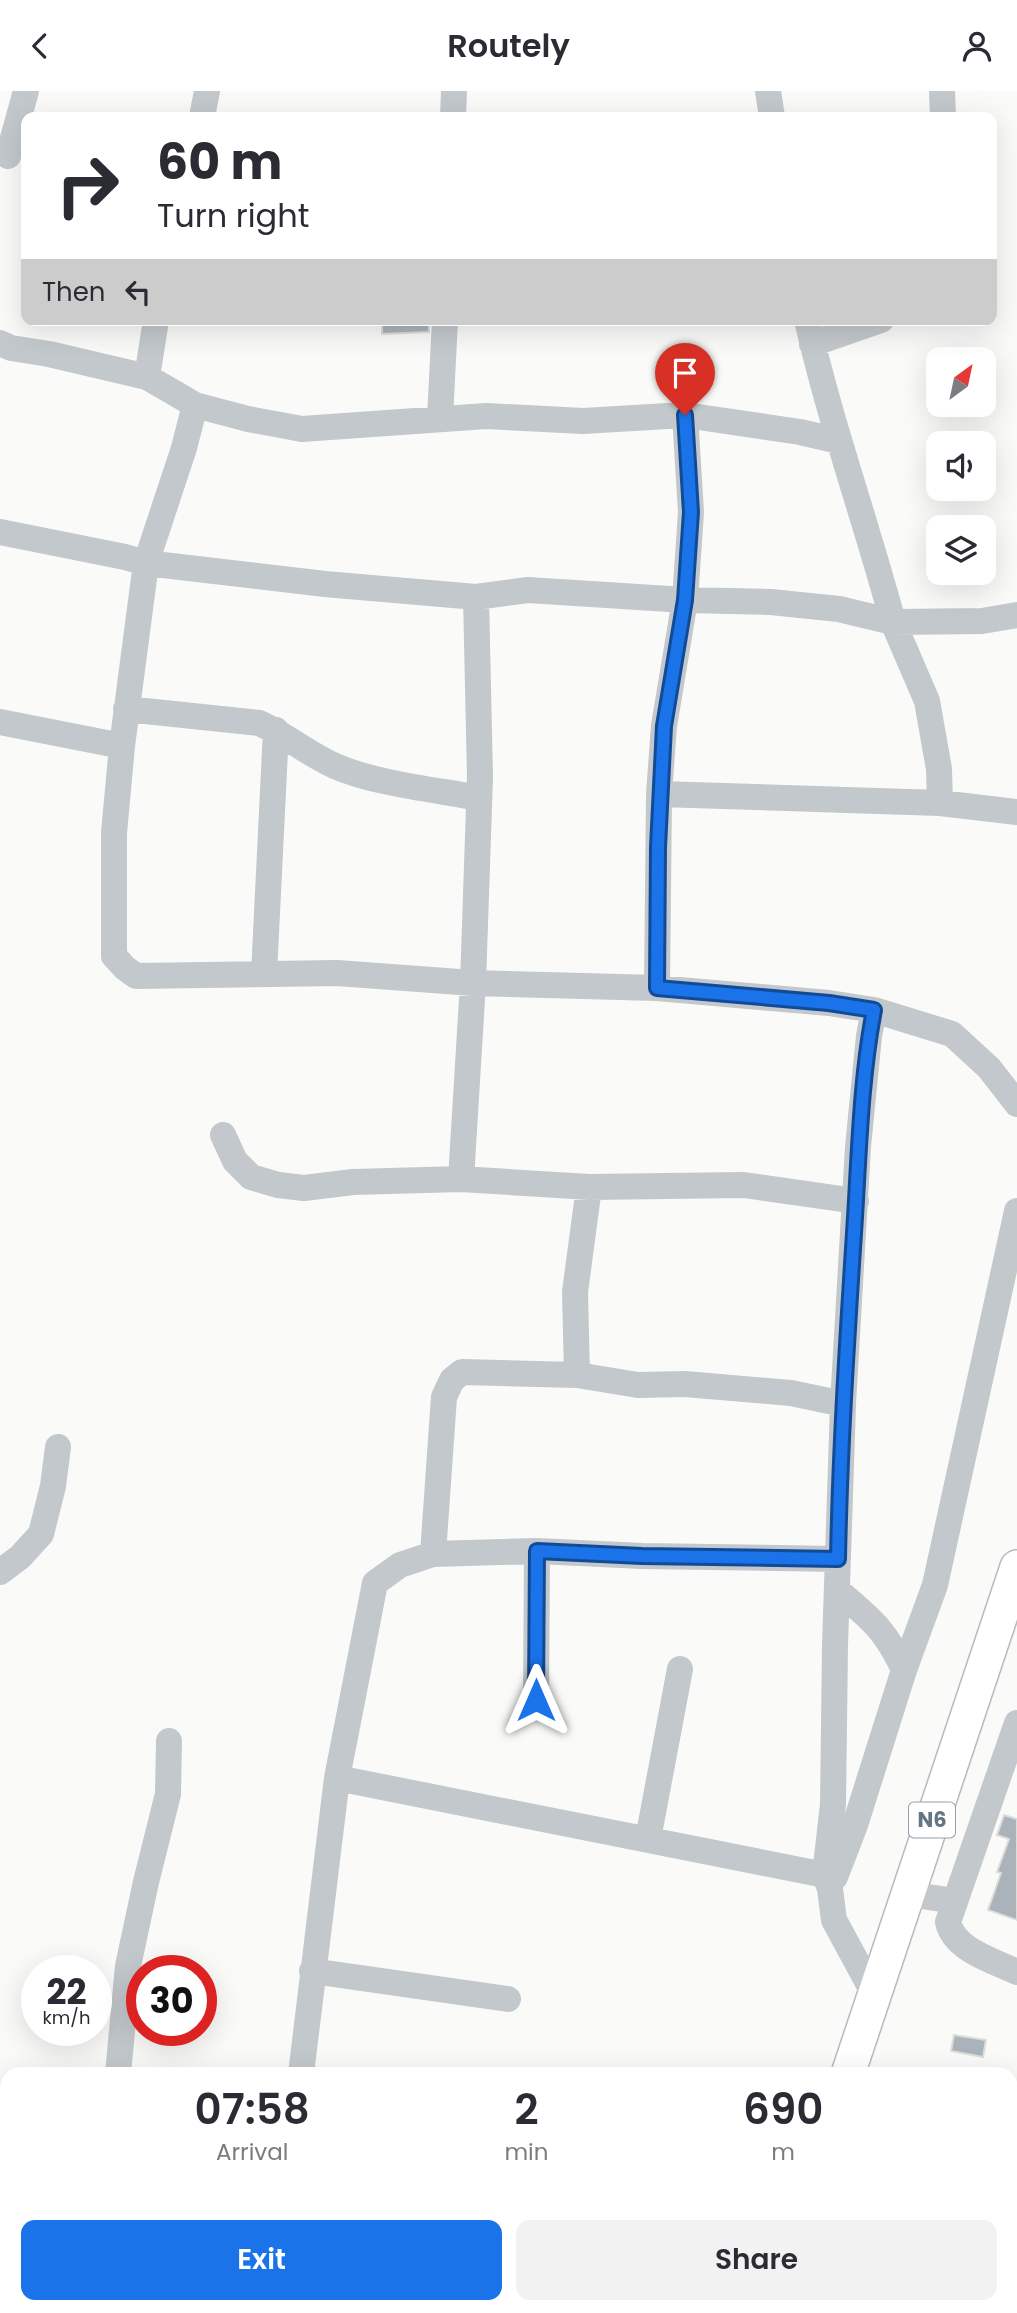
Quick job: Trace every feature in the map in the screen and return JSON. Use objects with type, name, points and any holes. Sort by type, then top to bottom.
[{"type":"main road","name":"N6","points":[[850,2067],[1017,1567]]},
{"type":"street","points":[[21,112],[26,91]]},
{"type":"street","points":[[203,112],[207,91]]},
{"type":"street","points":[[453,112],[454,91]]},
{"type":"street","points":[[768,91],[771,112]]},
{"type":"street","points":[[942,91],[943,112]]},
{"type":"street","points":[[11,157],[21,113]]},
{"type":"street","points":[[147,377],[155,326]]},
{"type":"street","points":[[440,418],[445,326]]},
{"type":"street","points":[[846,326],[810,332],[839,441],[870,537],[893,622],[927,701],[939,769],[940,803]]},
{"type":"street","points":[[0,343],[11,348],[147,377],[195,405],[302,429],[486,416],[583,421],[685,415],[800,432],[839,441]]},
{"type":"street","points":[[195,405],[184,448],[146,563],[126,709],[114,834],[114,956],[125,968],[136,976],[337,973],[473,983],[657,988],[829,1003],[874,1010],[953,1034],[989,1068],[1017,1104]]},
{"type":"street","points":[[657,988],[659,794],[664,726],[685,600],[691,512],[685,415]]},
{"type":"street","points":[[0,532],[146,563],[325,584],[475,597],[528,590],[685,600],[771,602],[839,609],[893,622],[982,621],[1017,615]]},
{"type":"street","points":[[461,1179],[473,983],[480,798],[481,724],[475,597]]},
{"type":"street","points":[[126,709],[259,723],[276,730],[337,767],[371,777],[480,798]]},
{"type":"street","points":[[0,722],[122,746]]},
{"type":"street","points":[[264,974],[276,730]]},
{"type":"street","points":[[659,794],[940,803],[1017,812]]},
{"type":"street","points":[[873,1992],[835,1920],[827,1882],[833,1804],[843,1404],[858,1147],[874,1010]]},
{"type":"street","points":[[223,1135],[235,1161],[251,1177],[278,1185],[304,1188],[353,1182],[461,1179],[589,1187],[744,1185],[856,1201]]},
{"type":"street","points":[[577,1374],[575,1292],[589,1187]]},
{"type":"street","points":[[827,1882],[855,1825],[904,1670],[935,1585],[1017,1211]]},
{"type":"street","points":[[433,1554],[444,1397],[452,1380],[462,1373],[577,1374],[638,1385],[685,1384],[791,1393],[843,1404]]},
{"type":"street","points":[[0,1572],[20,1557],[41,1534],[54,1486],[58,1447]]},
{"type":"street","points":[[302,2067],[337,1778],[375,1583],[400,1565],[433,1554],[537,1551],[642,1556],[838,1559]]},
{"type":"street","points":[[536,1700],[537,1551]]},
{"type":"street","points":[[837,1590],[876,1622],[892,1644],[904,1670]]},
{"type":"street","points":[[648,1839],[680,1669]]},
{"type":"street","points":[[1017,1723],[948,1922],[953,1937],[966,1947],[1017,1972]]},
{"type":"street","points":[[119,2067],[128,1966],[168,1794],[169,1741]]},
{"type":"street","points":[[337,1778],[648,1839],[827,1882]]},
{"type":"street","points":[[908,1894],[955,1901]]},
{"type":"street","points":[[312,1971],[508,1999]]},
{"type":"building","points":[[382,326],[429,326],[429,332],[382,334]]},
{"type":"building","points":[[1004,1815],[1017,1819],[1017,1920],[988,1910],[1001,1873],[997,1872],[1009,1839],[997,1835]]},
{"type":"building","points":[[954,2035],[986,2040],[983,2057],[951,2051]]},
{"type":"route","points":[[536,1700],[537,1551],[642,1556],[838,1559],[843,1404],[858,1147],[874,1010],[829,1003],[657,988],[659,794],[664,726],[685,600],[691,512],[685,415]]}]
